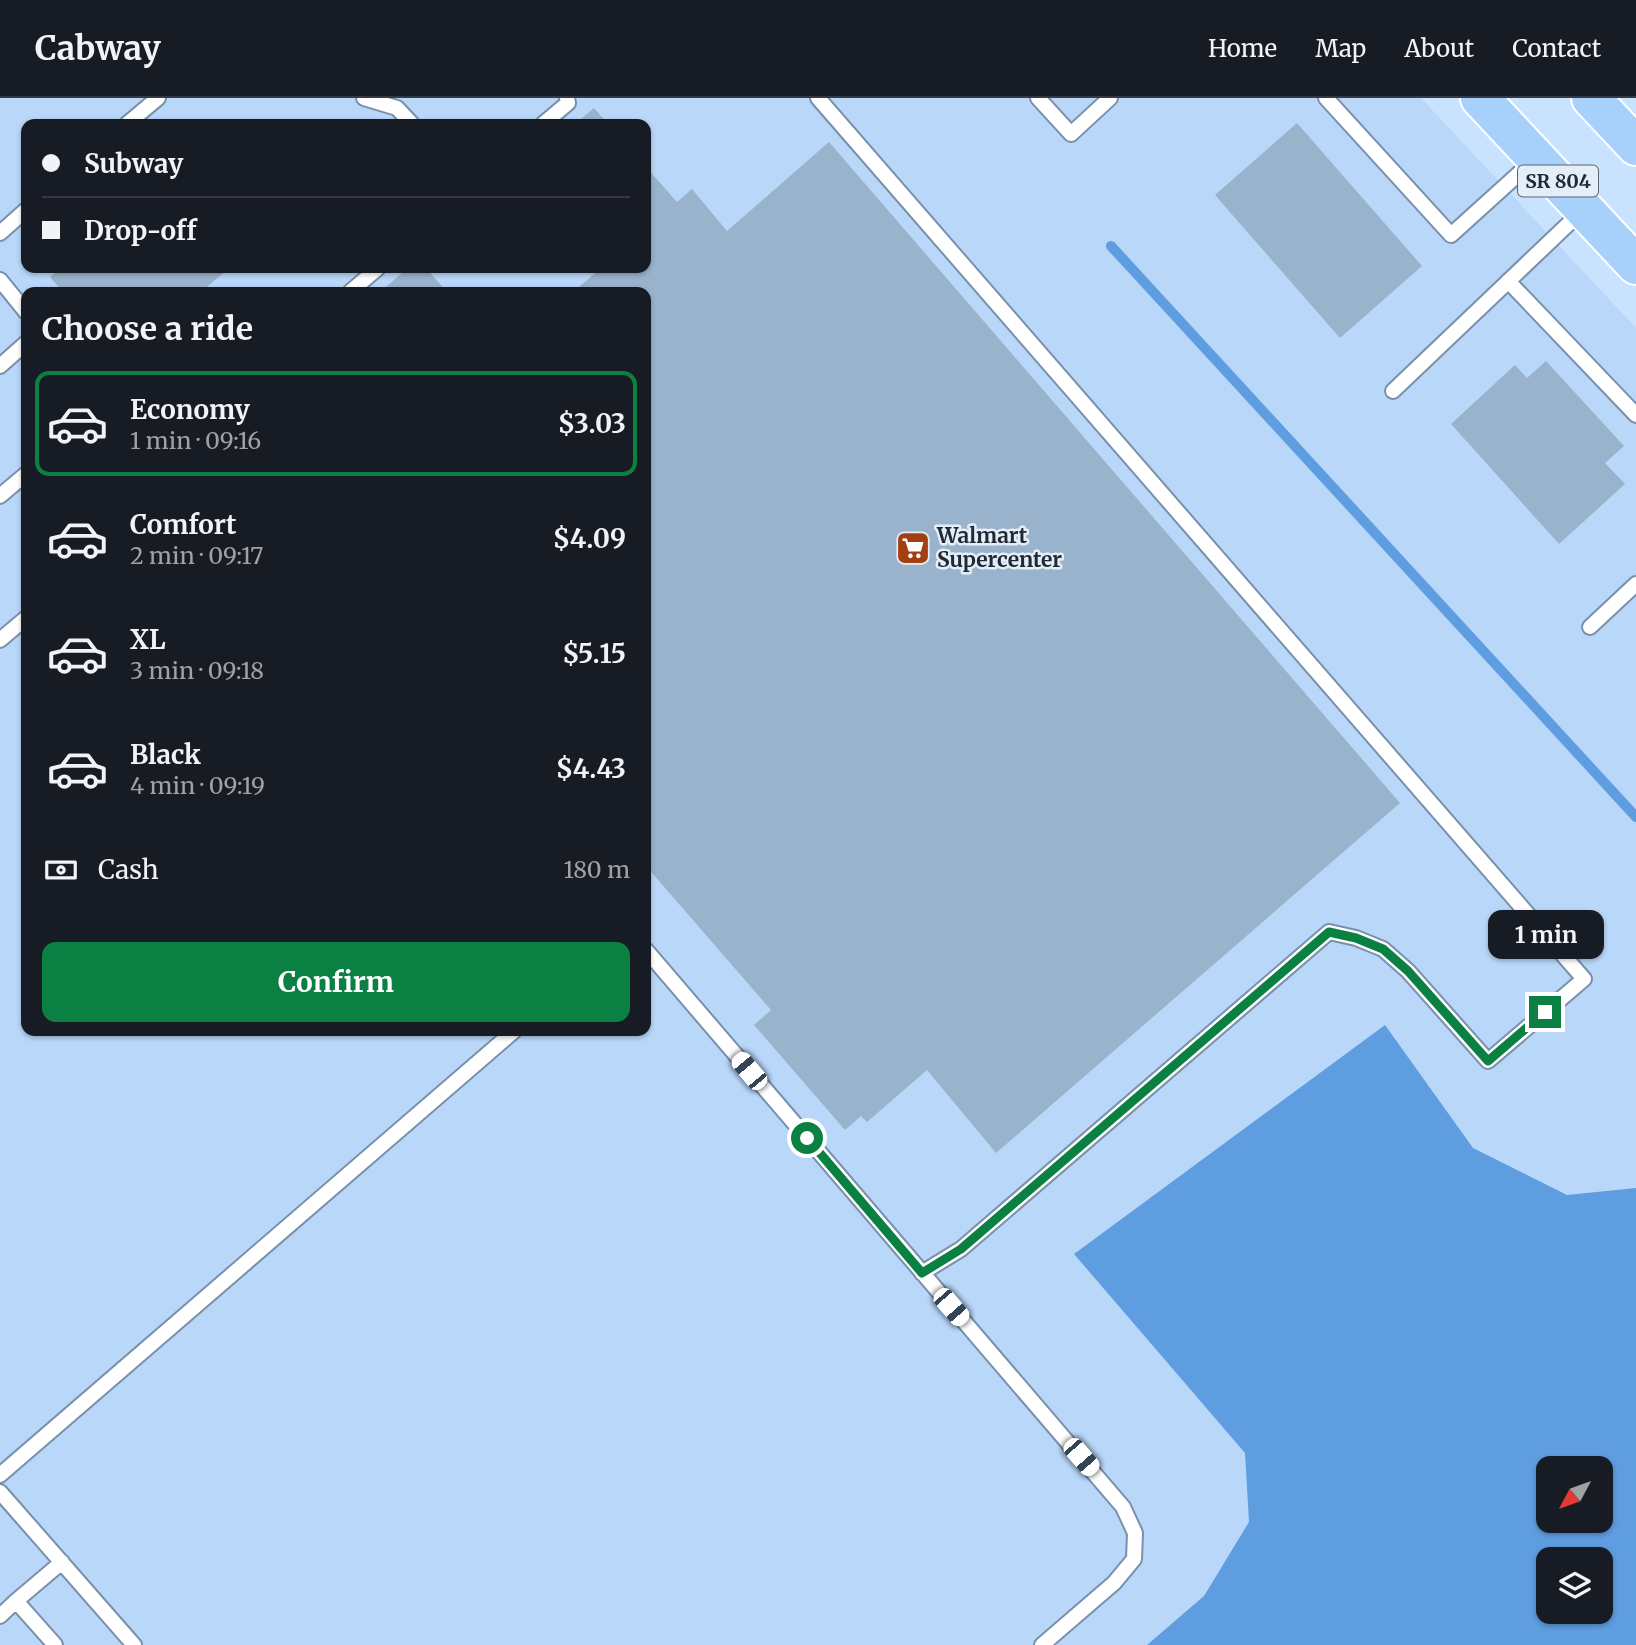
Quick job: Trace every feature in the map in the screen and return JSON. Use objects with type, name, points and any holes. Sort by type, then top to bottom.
[{"type":"main road","name":"SR 804","points":[[1480,98],[1636,265]]},
{"type":"main road","points":[[1591,98],[1636,146]]},
{"type":"lane","points":[[133,119],[158,98]]},
{"type":"lane","points":[[364,98],[397,108],[407,119]]},
{"type":"lane","points":[[550,119],[568,103],[567,98]]},
{"type":"lane","points":[[818,98],[1584,979],[1488,1061],[1408,971],[1383,949],[1356,938],[1329,932],[961,1249],[922,1273]]},
{"type":"lane","points":[[1038,98],[1071,134],[1110,98]]},
{"type":"lane","points":[[1326,98],[1451,235],[1536,158]]},
{"type":"lane","points":[[1393,391],[1584,209]]},
{"type":"lane","points":[[0,233],[21,214]]},
{"type":"lane","points":[[356,287],[372,273]]},
{"type":"lane","points":[[0,280],[21,306]]},
{"type":"lane","points":[[1508,281],[1636,415]]},
{"type":"lane","points":[[0,366],[21,347]]},
{"type":"lane","points":[[0,496],[21,478]]},
{"type":"lane","points":[[1590,627],[1636,584]]},
{"type":"lane","points":[[0,640],[21,622]]},
{"type":"lane","points":[[651,956],[1123,1507],[1135,1533],[1134,1559],[1114,1583],[1042,1645]]},
{"type":"lane","points":[[0,1475],[508,1036]]},
{"type":"lane","points":[[0,1492],[134,1645]]},
{"type":"lane","points":[[0,1616],[62,1562]]},
{"type":"lane","points":[[16,1601],[55,1645]]},
{"type":"shaded area","points":[[0,98],[1421,98],[1636,328],[1636,1645],[0,1645]]},
{"type":"water","points":[[1385,1025],[1473,1148],[1567,1195],[1636,1188],[1636,1645],[1147,1645],[1204,1596],[1249,1522],[1245,1453],[1074,1254]]},
{"type":"building","points":[[594,108],[604,119],[581,119]]},
{"type":"building","points":[[1297,123],[1422,266],[1340,338],[1215,195]]},
{"type":"building","name":"Walmart Supercenter","points":[[829,142],[1400,803],[996,1153],[927,1070],[867,1122],[861,1116],[845,1130],[754,1025],[771,1010],[651,872],[651,287],[579,287],[595,273],[651,273],[651,173],[677,202],[692,189],[727,231]]},
{"type":"building","points":[[55,273],[223,273],[207,287],[59,287],[50,277]]},
{"type":"building","points":[[402,273],[430,273],[443,287],[386,287]]},
{"type":"building","points":[[1546,361],[1624,446],[1605,463],[1625,484],[1559,544],[1451,424],[1515,365],[1527,378]]},
{"type":"waterway","points":[[1111,246],[1636,817]]},
{"type":"place","name":"Walmart Supercenter","points":[[913,548]]},
{"type":"route","points":[[807,1138],[922,1273],[961,1249],[1329,932],[1356,938],[1383,949],[1408,971],[1488,1061],[1545,1012]]}]
